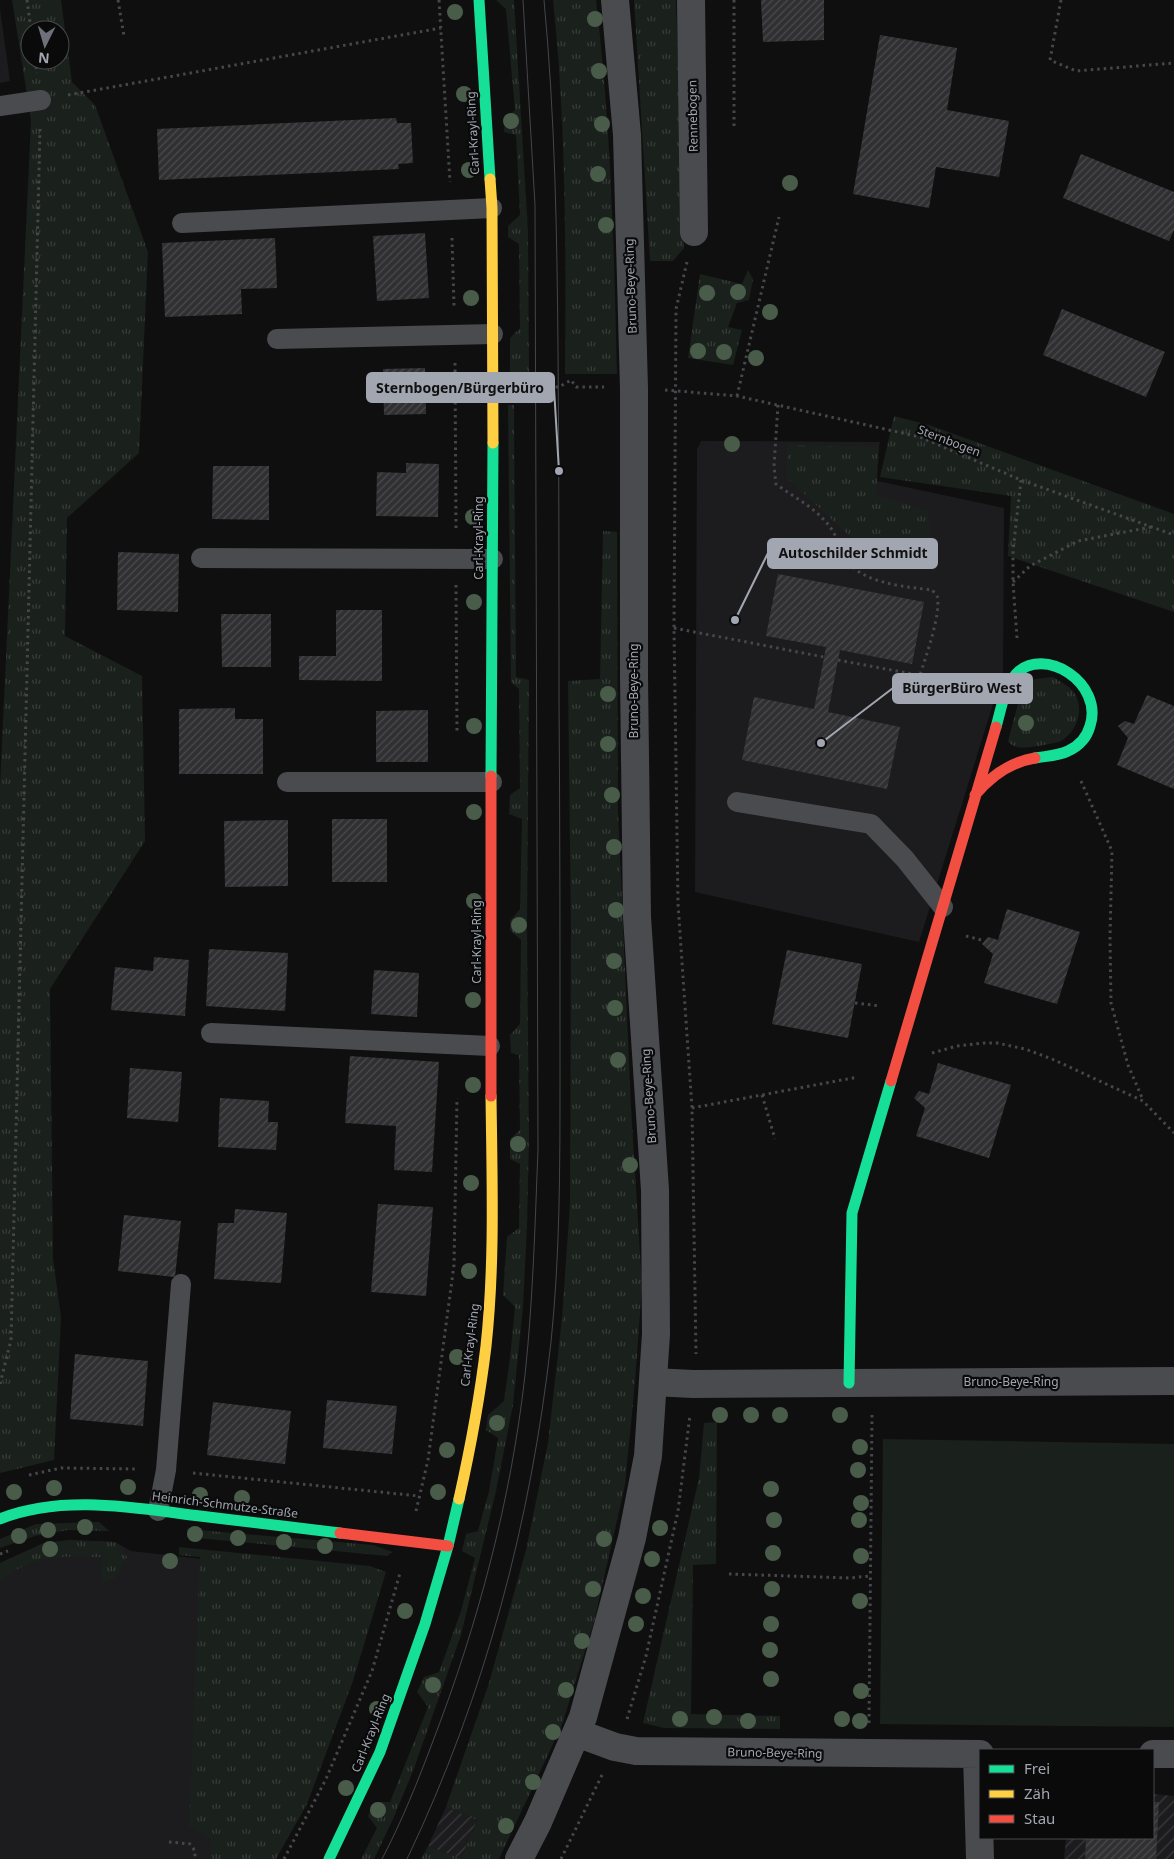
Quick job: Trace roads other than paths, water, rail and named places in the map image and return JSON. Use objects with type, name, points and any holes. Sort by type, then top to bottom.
[{"type":"street","name":"Carl-Krayl-Ring","points":[[329,1859],[383,1744],[417,1651],[448,1546],[466,1467],[486,1346],[492,1253],[490,1046],[494,334],[492,208],[479,0]]},
{"type":"street","name":"Bruno-Beye-Ring","points":[[519,1859],[538,1822],[577,1733],[592,1689],[634,1531],[648,1456],[654,1382],[657,1287],[655,1190],[637,917],[634,677],[634,378],[627,135],[615,0]]},
{"type":"street","name":"Rennebogen","points":[[692,0],[694,232]]},
{"type":"street","points":[[860,1382],[852,1213],[975,795],[1006,692],[1020,671],[1044,665],[1061,668],[1076,677],[1084,686],[1092,706],[1092,722],[1084,739],[1068,752],[1018,762],[1005,768],[984,784],[975,795]]},
{"type":"street","name":"Bruno-Beye-Ring","points":[[654,1382],[693,1384],[1174,1381]]},
{"type":"street","name":"Heinrich-Schmutze-Straße","points":[[0,1519],[20,1511],[68,1506],[102,1506],[448,1546]]},
{"type":"street","name":"Bruno-Beye-Ring","points":[[577,1733],[615,1747],[636,1752],[979,1754]]},
{"type":"street","points":[[1154,1754],[1174,1754]]},
{"type":"street","name":"Bruno-Beye-Ring","points":[[980,1839],[980,1859]]},
{"type":"lane","points":[[0,106],[41,100]]},
{"type":"lane","points":[[182,223],[492,208]]},
{"type":"lane","points":[[277,339],[494,334]]},
{"type":"lane","points":[[201,558],[493,559]]},
{"type":"lane","points":[[287,782],[492,782]]},
{"type":"lane","points":[[736,802],[871,824],[905,859],[943,906]]},
{"type":"lane","points":[[211,1033],[490,1046]]},
{"type":"lane","points":[[158,1511],[166,1470],[181,1284]]},
{"type":"tram line","points":[[382,1859],[416,1786],[449,1697],[491,1561],[502,1515],[519,1422],[530,1319],[538,1149],[535,205],[523,0]]},
{"type":"tram line","points":[[407,1859],[460,1735],[482,1671],[501,1606],[531,1475],[542,1409],[554,1309],[558,1243],[560,1144],[558,349],[553,131],[544,0]]},
{"type":"place","name":"Sternbogen/Bürgerbüro","points":[[559,471]]},
{"type":"place","name":"Autoschilder Schmidt","points":[[735,620]]},
{"type":"place","name":"BürgerBüro West","points":[[821,743]]}]
